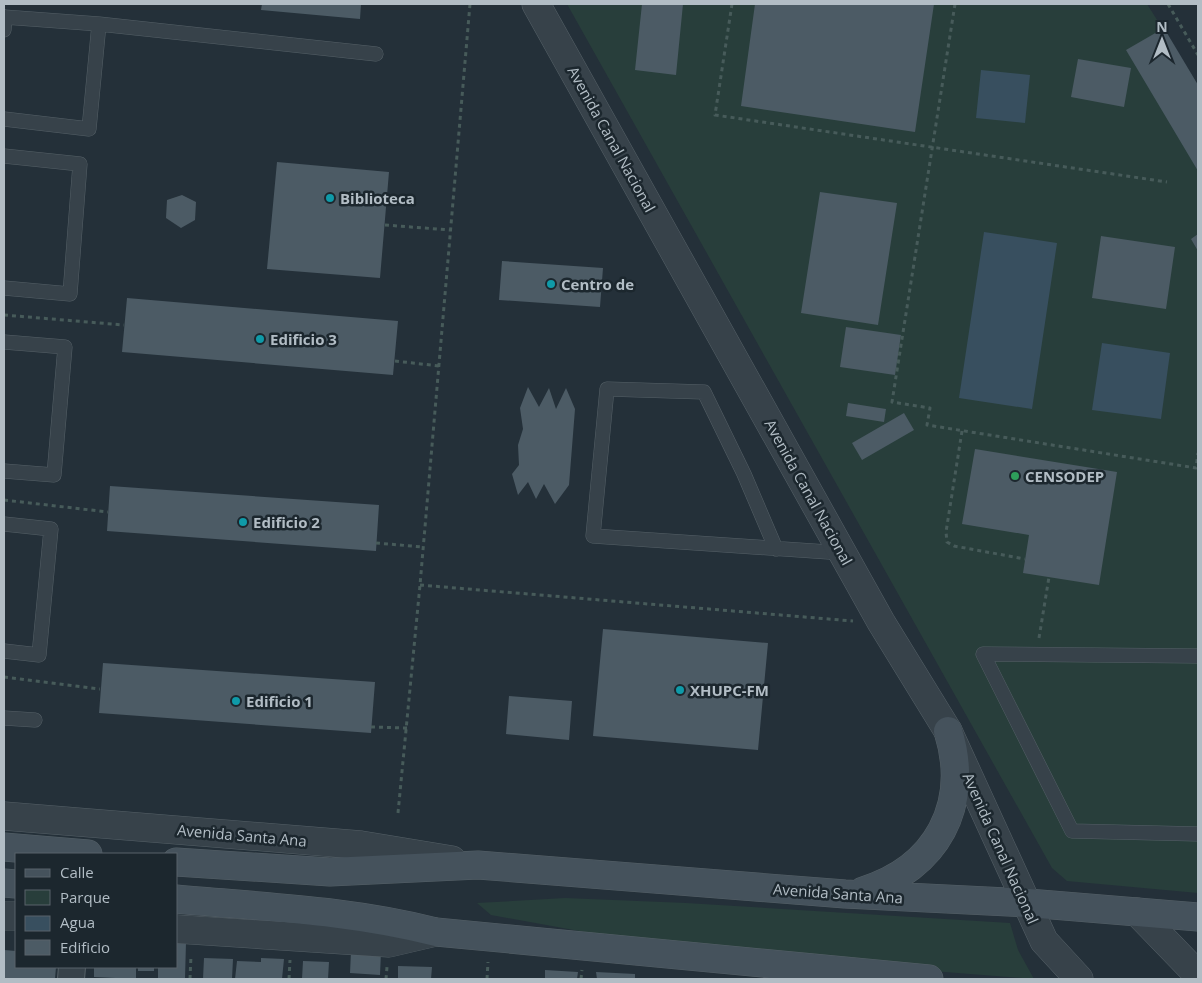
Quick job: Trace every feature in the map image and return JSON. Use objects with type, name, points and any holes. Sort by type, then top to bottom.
[{"type":"main road","points":[[845,894],[863,891],[897,878],[925,855],[936,840],[946,824],[956,787],[954,749],[948,731]]},
{"type":"main road","points":[[4,847],[76,853]]},
{"type":"main road","name":"Avenida Santa Ana","points":[[178,862],[330,872],[478,865],[845,894],[1028,902],[1198,918]]},
{"type":"main road","points":[[178,899],[350,914],[398,922],[436,932],[898,978],[929,979]]},
{"type":"street","name":"Avenida Canal Nacional","points":[[536,4],[881,622],[948,731],[1028,902],[1032,919],[1044,941],[1079,979]]},
{"type":"street","name":"Avenida Santa Ana","points":[[4,816],[361,845],[478,865]]},
{"type":"street","points":[[1137,912],[1198,975]]},
{"type":"street","points":[[178,929],[389,943],[436,932]]},
{"type":"lane","points":[[4,21],[99,24],[376,54]]},
{"type":"lane","points":[[4,119],[89,129],[99,24]]},
{"type":"lane","points":[[4,156],[80,164],[70,294],[4,288]]},
{"type":"lane","points":[[4,342],[64,347],[54,475],[4,471]]},
{"type":"lane","points":[[776,550],[744,474],[704,392],[606,389],[593,536],[776,550],[843,553]]},
{"type":"lane","points":[[4,524],[51,529],[39,655],[4,651]]},
{"type":"lane","points":[[1198,656],[983,654],[1072,831],[1198,834]]},
{"type":"lane","points":[[4,718],[35,720]]},
{"type":"path","points":[[398,812],[424,547],[470,4]]},
{"type":"path","points":[[732,4],[715,115],[1166,182]]},
{"type":"path","points":[[956,4],[892,402],[930,408],[927,425],[962,431],[1196,468],[1198,454]]},
{"type":"path","points":[[1168,4],[1198,55]]},
{"type":"path","points":[[385,225],[450,230]]},
{"type":"path","points":[[4,315],[124,325]]},
{"type":"path","points":[[395,361],[439,366]]},
{"type":"path","points":[[962,431],[946,532],[947,542],[954,546],[1025,559]]},
{"type":"path","points":[[4,500],[108,512]]},
{"type":"path","points":[[376,543],[424,547]]},
{"type":"path","points":[[1036,654],[1049,577]]},
{"type":"path","points":[[420,585],[834,621],[881,622]]},
{"type":"path","points":[[4,677],[100,689]]},
{"type":"path","points":[[371,727],[407,728]]},
{"type":"green space","name":"CENSODEP","points":[[567,4],[1147,4],[1198,85],[1198,893],[1067,881],[1052,868]]},
{"type":"green space","points":[[565,898],[686,903],[1010,923],[1018,950],[1034,979],[894,968],[612,937],[491,915],[477,903]]},
{"type":"water","points":[[981,70],[1030,75],[1025,123],[976,118]]},
{"type":"water","points":[[984,232],[1057,243],[1032,409],[959,398]]},
{"type":"water","points":[[1102,343],[1170,353],[1161,419],[1092,410]]},
{"type":"building","points":[[262,4],[361,4],[360,19],[261,10]]},
{"type":"building","points":[[642,4],[683,4],[676,75],[635,70]]},
{"type":"building","points":[[755,4],[934,4],[915,132],[741,106]]},
{"type":"building","points":[[1164,28],[1198,85],[1198,171],[1126,50]]},
{"type":"building","points":[[1078,59],[1131,68],[1124,107],[1071,97]]},
{"type":"building","name":"Biblioteca","points":[[277,162],[389,172],[380,278],[267,269]]},
{"type":"building","points":[[820,192],[897,203],[878,325],[801,313]]},
{"type":"building","points":[[182,195],[196,202],[195,220],[181,228],[166,218],[167,200]]},
{"type":"building","points":[[1198,234],[1198,251],[1191,239]]},
{"type":"building","points":[[1101,236],[1175,247],[1166,309],[1092,298]]},
{"type":"building","name":"Centro de","points":[[502,261],[603,268],[600,307],[499,300]]},
{"type":"building","name":"Edificio 3","points":[[127,298],[398,321],[393,375],[122,352]]},
{"type":"building","points":[[846,327],[901,335],[895,375],[840,367]]},
{"type":"building","points":[[528,387],[539,407],[549,388],[556,409],[566,388],[575,409],[569,485],[555,504],[544,484],[536,499],[528,482],[518,495],[512,474],[519,465],[518,445],[523,429],[520,408]]},
{"type":"building","points":[[848,403],[886,409],[884,422],[846,416]]},
{"type":"building","points":[[904,413],[914,430],[862,460],[852,443]]},
{"type":"building","points":[[975,449],[1117,472],[1099,585],[1023,573],[1029,535],[962,524]]},
{"type":"building","name":"Edificio 2","points":[[110,486],[379,505],[376,551],[107,531]]},
{"type":"building","name":"XHUPC-FM","points":[[603,629],[768,643],[758,750],[593,736]]},
{"type":"building","name":"Edificio 1","points":[[103,663],[375,682],[371,733],[99,713]]},
{"type":"building","points":[[509,696],[572,701],[569,740],[506,734]]},
{"type":"building","points":[[178,942],[186,942],[185,979],[158,979],[158,968],[178,968]]},
{"type":"building","points":[[4,950],[15,951],[15,968],[56,968],[55,979],[4,979]]},
{"type":"building","points":[[351,951],[381,952],[380,975],[350,973]]},
{"type":"building","points":[[204,958],[233,959],[232,979],[203,979]]},
{"type":"building","points":[[261,958],[284,959],[282,979],[235,979],[237,961],[261,962]]},
{"type":"building","points":[[303,961],[329,962],[328,979],[302,979]]},
{"type":"building","points":[[398,966],[432,967],[431,979],[398,979]]},
{"type":"building","points":[[94,968],[136,968],[136,979],[94,977]]},
{"type":"building","points":[[138,968],[154,968],[154,971],[138,971]]},
{"type":"building","points":[[545,970],[578,972],[577,979],[545,979]]},
{"type":"building","points":[[596,972],[635,974],[635,979],[597,979]]},
{"type":"place","name":"Biblioteca","points":[[330,198]]},
{"type":"place","name":"Centro de","points":[[551,284]]},
{"type":"place","name":"Edificio 3","points":[[260,339]]},
{"type":"place","name":"CENSODEP","points":[[1015,476]]},
{"type":"place","name":"Edificio 2","points":[[243,522]]},
{"type":"place","name":"XHUPC-FM","points":[[680,690]]},
{"type":"place","name":"Edificio 1","points":[[236,701]]}]
